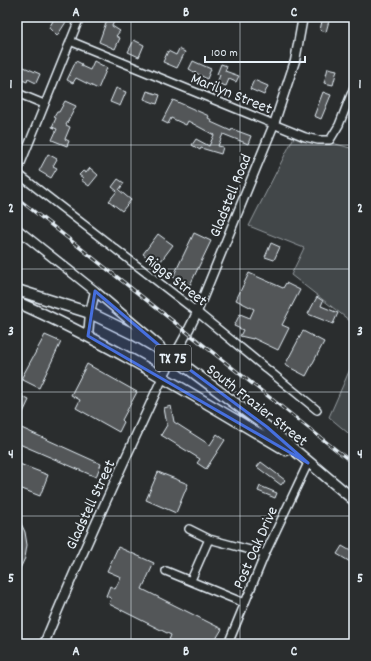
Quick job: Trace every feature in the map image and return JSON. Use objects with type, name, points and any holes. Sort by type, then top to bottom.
[{"type":"main road","name":"South Frazier Street","points":[[17,290],[90,313],[134,334],[174,358],[267,427],[308,463],[354,500]]},
{"type":"main road","name":"South Frazier Street","points":[[17,302],[88,336],[163,377],[308,463]]},
{"type":"street","points":[[17,173],[80,17]]},
{"type":"street","name":"Gladstell Road","points":[[163,377],[197,312],[274,124],[295,61],[303,17]]},
{"type":"street","name":"Marilyn Street","points":[[70,41],[304,137],[318,140],[330,140],[339,126],[354,87]]},
{"type":"street","points":[[17,93],[44,104]]},
{"type":"street","name":"Riggs Street","points":[[17,173],[197,312],[317,410]]},
{"type":"street","points":[[17,229],[95,291],[174,358]]},
{"type":"street","points":[[88,336],[90,313],[95,291]]},
{"type":"street","name":"Gladstell Street","points":[[44,644],[74,569],[163,377]]},
{"type":"street","name":"Post Oak Drive","points":[[228,644],[265,554],[308,463]]},
{"type":"street","points":[[190,529],[209,539],[265,554]]},
{"type":"street","points":[[191,580],[209,539]]},
{"type":"street","points":[[166,571],[244,603]]},
{"type":"highlighted area","points":[[95,291],[174,358],[267,427],[308,463],[88,336]]},
{"type":"shaded area","points":[[296,133],[354,149],[354,324],[291,275],[304,248],[249,226]]},
{"type":"shaded area","points":[[354,360],[354,438],[329,417]]},
{"type":"building","points":[[55,17],[66,22],[57,36],[49,28]]},
{"type":"building","points":[[108,17],[116,17],[112,26],[120,31],[116,36],[120,38],[115,49],[99,42]]},
{"type":"building","points":[[323,17],[330,17],[326,32],[320,30]]},
{"type":"building","points":[[134,40],[144,45],[139,57],[128,52]]},
{"type":"building","points":[[179,49],[185,52],[177,68],[163,62],[168,51],[176,55]]},
{"type":"building","points":[[76,61],[82,64],[81,66],[90,70],[94,61],[107,68],[98,89],[76,78],[73,83],[67,80]]},
{"type":"building","points":[[193,61],[211,69],[207,79],[189,69]]},
{"type":"building","points":[[17,64],[40,74],[36,83],[28,79],[27,82],[17,78]]},
{"type":"building","points":[[221,64],[227,66],[225,71],[239,76],[236,82],[229,79],[226,86],[217,83],[220,75],[217,74]]},
{"type":"building","points":[[328,68],[337,70],[333,85],[324,83]]},
{"type":"building","points":[[254,80],[268,86],[264,95],[250,89]]},
{"type":"building","points":[[116,88],[126,92],[120,106],[110,102]]},
{"type":"building","points":[[147,91],[160,95],[157,104],[144,99]]},
{"type":"building","points":[[323,92],[331,95],[321,119],[314,116]]},
{"type":"building","points":[[173,100],[209,116],[208,118],[212,120],[211,122],[231,131],[232,129],[251,136],[248,144],[223,134],[218,146],[223,147],[221,154],[201,148],[200,150],[192,145],[196,139],[209,146],[214,135],[188,121],[186,125],[171,118],[168,124],[162,121]]},
{"type":"building","points":[[65,101],[76,106],[66,125],[70,127],[65,139],[69,141],[67,146],[52,140],[57,129],[52,127],[56,118],[54,117],[57,112],[59,112]]},
{"type":"building","points":[[48,154],[57,159],[53,166],[57,168],[51,178],[39,171]]},
{"type":"building","points":[[90,168],[98,175],[89,186],[81,180],[83,178],[79,175],[83,171],[86,173]]},
{"type":"building","points":[[118,179],[124,183],[119,190],[131,200],[122,211],[109,201],[117,191],[112,187]]},
{"type":"building","points":[[194,233],[211,241],[190,285],[173,277]]},
{"type":"building","points":[[158,234],[173,245],[158,265],[143,254]]},
{"type":"building","points":[[271,243],[280,247],[274,260],[265,257]]},
{"type":"building","points":[[249,273],[283,288],[286,283],[300,290],[282,325],[289,328],[278,350],[253,338],[240,336],[243,330],[234,326],[240,314],[250,318],[254,309],[236,300]]},
{"type":"building","points":[[317,297],[323,301],[321,306],[338,313],[333,324],[308,314]]},
{"type":"building","points":[[303,331],[324,342],[306,376],[285,365]]},
{"type":"building","points":[[45,335],[61,342],[39,388],[21,379]]},
{"type":"building","points":[[87,364],[137,392],[122,420],[124,422],[119,432],[76,408],[80,400],[71,395]]},
{"type":"building","points":[[17,394],[29,400],[21,417],[17,415]]},
{"type":"building","points":[[171,406],[174,422],[210,445],[217,434],[225,440],[206,469],[197,463],[200,459],[161,435],[167,425],[164,408]]},
{"type":"building","points":[[17,426],[101,464],[96,477],[17,443]]},
{"type":"building","points":[[261,462],[285,480],[281,485],[257,467]]},
{"type":"building","points":[[17,463],[48,475],[40,496],[17,487]]},
{"type":"building","points":[[158,472],[188,484],[176,513],[146,500]]},
{"type":"building","points":[[260,486],[277,493],[275,498],[258,491]]},
{"type":"building","points":[[17,515],[25,532],[27,545],[25,558],[17,575]]},
{"type":"building","points":[[342,546],[354,553],[352,563],[337,554]]},
{"type":"building","points":[[118,547],[154,563],[142,589],[222,629],[213,644],[178,644],[169,640],[171,635],[109,604],[111,598],[106,596],[110,586],[115,589],[121,577],[107,571]]},
{"type":"railway","points":[[17,198],[354,464]]}]
